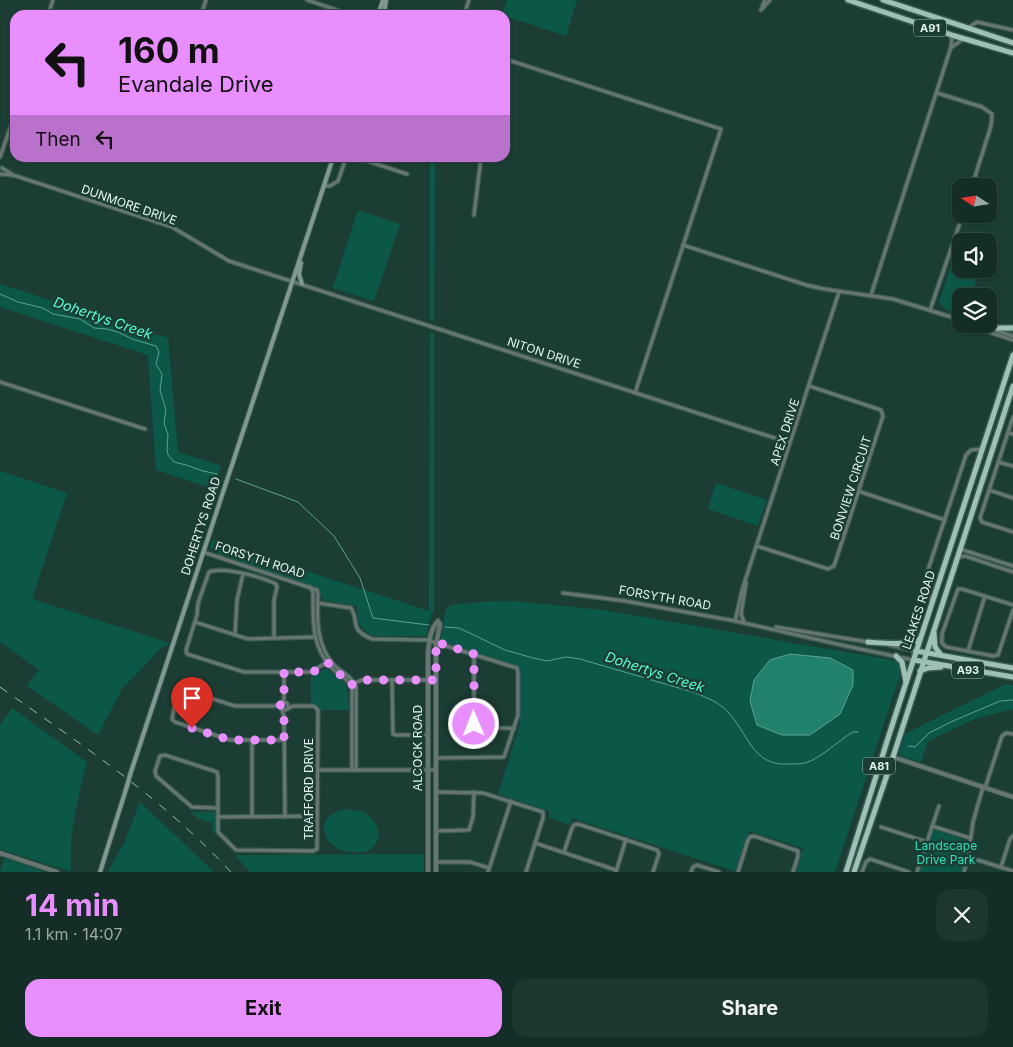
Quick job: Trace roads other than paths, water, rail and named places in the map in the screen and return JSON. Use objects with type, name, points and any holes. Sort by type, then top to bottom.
[{"type":"highway","name":"A91","points":[[848,0],[948,34],[1013,53]]},
{"type":"highway","name":"A91","points":[[883,0],[1013,43]]},
{"type":"highway","points":[[997,328],[1013,328]]},
{"type":"highway","name":"LEAKES ROAD","points":[[846,872],[1013,355]]},
{"type":"highway","name":"LEAKES ROAD","points":[[854,872],[1013,386]]},
{"type":"highway","points":[[947,556],[954,550],[960,549]]},
{"type":"highway","points":[[934,625],[935,647],[942,656]]},
{"type":"highway","points":[[868,642],[912,642],[920,639]]},
{"type":"highway","name":"A93","points":[[916,651],[1013,667]]},
{"type":"highway","points":[[896,656],[902,662],[906,683]]},
{"type":"highway","name":"A93","points":[[914,660],[1013,677]]},
{"type":"highway","points":[[920,671],[928,668],[950,667]]},
{"type":"main road","name":"DOHERTYS ROAD","points":[[100,872],[130,775],[332,162]]},
{"type":"main road","points":[[302,284],[299,274],[300,266],[312,223]]},
{"type":"street","points":[[306,0],[337,10]]},
{"type":"street","points":[[765,0],[761,10],[770,0]]},
{"type":"street","points":[[969,27],[977,22],[1013,30]]},
{"type":"street","points":[[871,295],[951,47],[952,38],[948,34]]},
{"type":"street","points":[[951,47],[963,38]]},
{"type":"street","points":[[510,61],[720,129],[634,392]]},
{"type":"street","points":[[937,93],[982,107],[992,114],[991,126],[975,178]]},
{"type":"street","points":[[0,174],[1,155],[10,129]]},
{"type":"street","points":[[324,186],[330,186],[338,181],[345,162]]},
{"type":"street","points":[[370,162],[406,174]]},
{"type":"street","points":[[474,215],[480,162]]},
{"type":"street","name":"DUNMORE DRIVE","points":[[1,167],[13,175]]},
{"type":"street","name":"DUNMORE DRIVE","points":[[0,174],[13,175],[172,227],[229,261],[292,281]]},
{"type":"street","points":[[930,310],[960,223]]},
{"type":"street","points":[[683,245],[806,285],[839,292],[893,298],[952,318]]},
{"type":"street","name":"NITON DRIVE","points":[[292,281],[790,443]]},
{"type":"street","name":"APEX DRIVE","points":[[735,621],[743,587],[839,292]]},
{"type":"street","points":[[997,330],[1013,336]]},
{"type":"street","points":[[993,333],[1013,340]]},
{"type":"street","points":[[0,382],[145,429]]},
{"type":"street","name":"BONVIEW CIRCUIT","points":[[757,546],[824,568],[831,568],[835,562],[884,416],[883,412],[876,408],[809,386]]},
{"type":"street","points":[[1013,417],[980,520],[1013,532]]},
{"type":"street","points":[[1008,432],[1013,434]]},
{"type":"street","points":[[932,602],[924,582],[966,455],[972,450],[984,448]]},
{"type":"street","points":[[998,462],[1013,466]]},
{"type":"street","points":[[989,490],[1013,498]]},
{"type":"street","points":[[858,491],[945,520]]},
{"type":"street","points":[[960,549],[1013,566]]},
{"type":"street","name":"FORSYTH ROAD","points":[[203,552],[310,587]]},
{"type":"street","points":[[957,559],[965,556],[1013,572]]},
{"type":"street","points":[[274,638],[274,600],[277,586],[274,583],[224,569],[209,572],[198,603],[195,622],[186,650],[188,655],[240,672],[313,672],[329,661]]},
{"type":"street","points":[[236,635],[237,600],[243,574]]},
{"type":"street","name":"APEX DRIVE","points":[[744,622],[741,610],[746,578]]},
{"type":"street","points":[[310,587],[317,590],[317,637]]},
{"type":"street","points":[[310,587],[313,592],[317,637],[329,661],[352,684],[354,770]]},
{"type":"street","points":[[1013,605],[958,589],[942,634],[944,646],[998,655],[1013,610]]},
{"type":"street","name":"FORSYTH ROAD","points":[[563,594],[606,598],[744,622],[914,660]]},
{"type":"street","points":[[968,651],[985,596]]},
{"type":"street","points":[[318,602],[351,608],[357,629],[372,639],[430,640],[515,667],[518,670],[518,715],[505,755],[502,758],[436,758]]},
{"type":"street","points":[[195,622],[248,639],[317,637]]},
{"type":"street","name":"ALCOCK ROAD","points":[[428,872],[428,659],[430,640],[437,624],[436,872]]},
{"type":"street","name":"FORSYTH ROAD","points":[[763,626],[916,651]]},
{"type":"street","points":[[474,654],[474,724],[478,727],[507,727],[514,729]]},
{"type":"street","points":[[284,672],[284,703],[287,709],[284,716]]},
{"type":"street","points":[[352,684],[362,680],[436,680]]},
{"type":"street","points":[[392,680],[393,734],[428,735]]},
{"type":"street","points":[[284,740],[227,739],[174,722],[172,716],[178,691],[184,689],[235,706],[274,706],[284,703],[293,706]]},
{"type":"street","points":[[284,703],[280,706],[284,716],[285,817]]},
{"type":"street","points":[[274,706],[282,709],[293,706]]},
{"type":"street","name":"TRAFFORD DRIVE","points":[[218,808],[192,807],[156,776],[154,772],[159,757],[164,754],[217,772],[218,777],[218,808],[218,817],[218,832],[237,850],[313,851],[317,849],[318,710],[314,706],[293,706]]},
{"type":"street","points":[[964,872],[973,822],[1002,736],[1006,733],[1013,734]]},
{"type":"street","points":[[252,740],[252,816]]},
{"type":"street","points":[[893,757],[1013,796]]},
{"type":"street","points":[[318,770],[436,770]]},
{"type":"street","points":[[436,792],[484,793],[544,813],[526,872]]},
{"type":"street","points":[[436,831],[469,830],[473,817],[474,792]]},
{"type":"street","points":[[436,862],[470,862],[489,870],[511,802]]},
{"type":"street","points":[[917,872],[939,806]]},
{"type":"street","points":[[218,817],[318,816]]},
{"type":"street","points":[[564,852],[572,828],[577,824],[658,851],[659,854],[653,872]]},
{"type":"street","points":[[932,826],[970,838]]},
{"type":"street","points":[[881,827],[927,842]]},
{"type":"street","points":[[738,872],[748,840],[754,836],[798,851],[793,872]]},
{"type":"street","points":[[1001,867],[1009,841],[1013,836]]},
{"type":"street","points":[[535,843],[616,871],[626,839]]},
{"type":"street","points":[[0,853],[57,872]]},
{"type":"street","points":[[968,857],[1013,871]]},
{"type":"street","points":[[862,872],[869,859],[909,872]]},
{"type":"street","points":[[691,872],[693,867],[697,865],[719,872]]},
{"type":"waterway","name":"Dohertys Creek","points":[[0,294],[18,302],[43,308],[53,314],[80,319],[94,328],[118,332],[132,339],[156,346],[159,352],[156,364],[162,374],[160,390],[166,410],[164,423],[168,435],[168,455],[174,462],[217,474]]},
{"type":"waterway","name":"Dohertys Creek","points":[[236,479],[298,502],[334,536],[360,578],[373,618],[429,625]]},
{"type":"waterway","name":"Dohertys Creek","points":[[445,627],[459,628],[505,650],[533,658],[547,661],[566,657],[580,659],[696,693],[723,707],[759,754],[767,760],[777,763],[799,764],[811,761],[853,732],[858,732]]},
{"type":"waterway","name":"Dohertys Creek","points":[[908,746],[915,747],[929,733],[953,721],[1000,701],[1013,700]]},
{"type":"railway","points":[[0,687],[149,796],[205,845],[231,872]]},
{"type":"park label","name":"Landscape Drive Park","points":[[946,853]]}]
